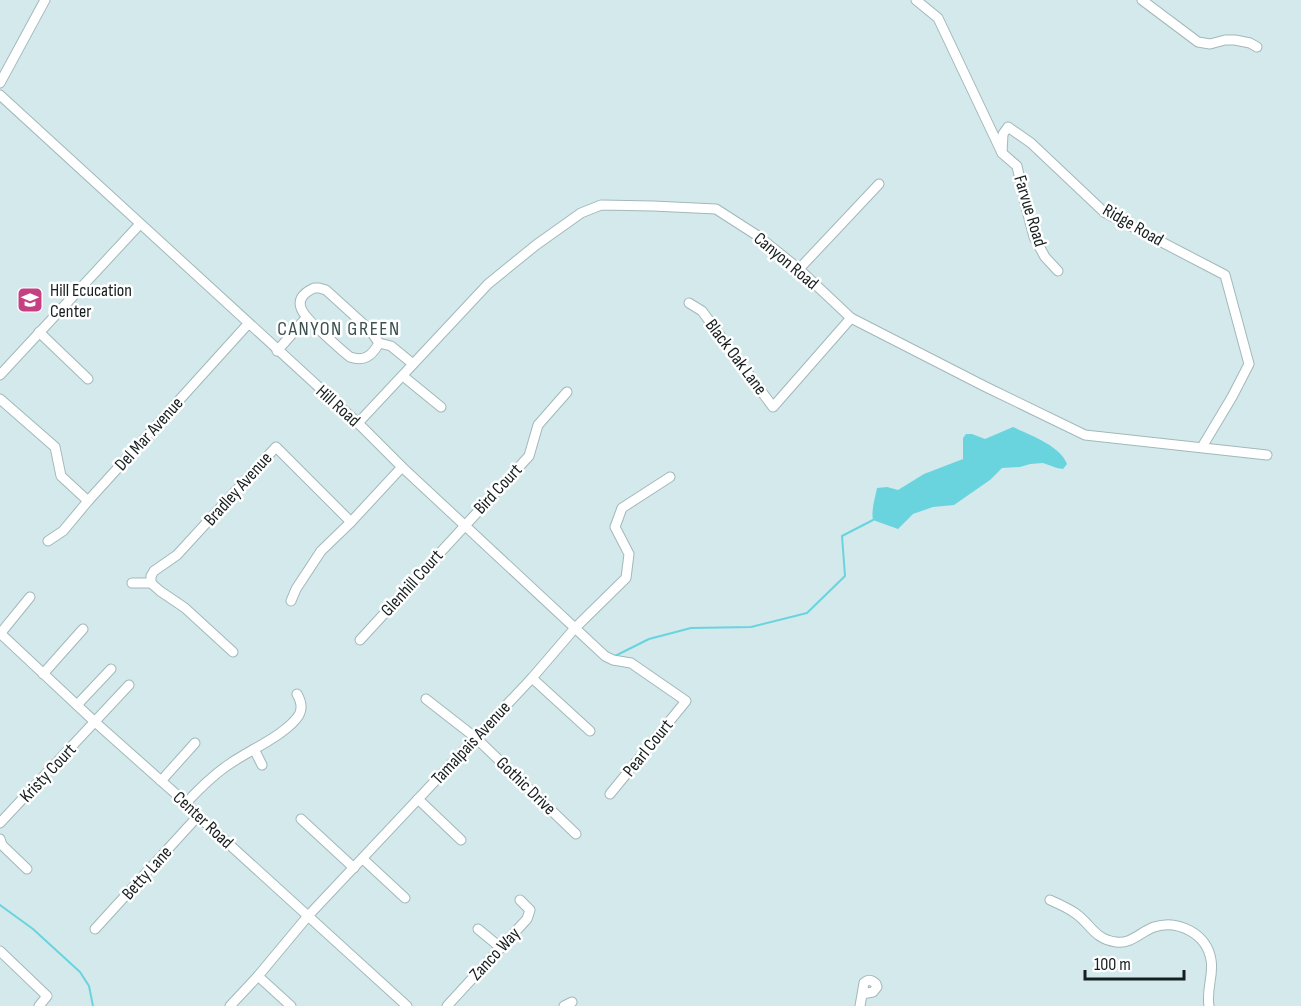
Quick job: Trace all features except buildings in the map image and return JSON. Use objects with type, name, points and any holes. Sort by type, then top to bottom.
[{"type":"street","points":[[0,83],[45,0]]},
{"type":"street","points":[[916,0],[938,18],[1002,153]]},
{"type":"street","points":[[1143,2],[1198,42],[1210,44],[1235,40],[1257,47]]},
{"type":"street","name":"Hill Road","points":[[0,95],[358,423],[402,467],[605,656],[613,660],[632,663],[686,701]]},
{"type":"street","name":"Ridge Road","points":[[1002,153],[1003,134],[1008,127],[1031,143],[1104,212],[1226,275],[1249,364],[1202,447]]},
{"type":"street","name":"Farvue Road","points":[[1002,153],[1017,166],[1034,237],[1045,258],[1058,270]]},
{"type":"street","points":[[799,269],[879,184]]},
{"type":"street","name":"Canyon Road","points":[[358,423],[488,284],[536,245],[581,213],[601,205],[716,208],[758,236],[799,269],[851,318],[1085,435],[1268,455]]},
{"type":"street","points":[[0,375],[140,224]]},
{"type":"street","points":[[379,343],[366,358],[357,360],[350,357],[306,318],[300,308],[301,297],[314,288],[322,288],[369,330],[379,343],[391,346],[413,364]]},
{"type":"street","name":"Black Oak Lane","points":[[689,303],[702,312],[773,407],[851,318]]},
{"type":"street","points":[[278,351],[306,318]]},
{"type":"street","name":"Del Mar Avenue","points":[[48,541],[63,531],[248,324]]},
{"type":"street","points":[[39,333],[88,379]]},
{"type":"street","points":[[403,376],[441,407]]},
{"type":"street","name":"Bird Court","points":[[465,525],[529,456],[538,425],[567,393]]},
{"type":"street","points":[[0,399],[55,447],[61,476],[88,501]]},
{"type":"street","name":"Bradley Avenue","points":[[151,583],[154,571],[177,555],[276,447],[351,522]]},
{"type":"street","points":[[291,602],[296,589],[321,551],[402,467]]},
{"type":"street","name":"Tamalpais Avenue","points":[[230,1006],[308,916],[532,678],[575,628],[626,578],[629,554],[615,527],[622,508],[670,477]]},
{"type":"street","name":"Glenhill Court","points":[[360,640],[465,525]]},
{"type":"street","points":[[132,583],[151,583],[185,608],[233,652]]},
{"type":"street","points":[[0,633],[30,597]]},
{"type":"street","points":[[43,674],[84,628]]},
{"type":"street","name":"Center Road","points":[[0,633],[407,1006]]},
{"type":"street","points":[[77,705],[111,669]]},
{"type":"street","points":[[532,678],[590,731]]},
{"type":"street","name":"Kristy Court","points":[[0,823],[129,684]]},
{"type":"street","points":[[186,803],[209,779],[230,763],[290,726],[300,713],[302,701],[297,694]]},
{"type":"street","name":"Gothic Drive","points":[[426,699],[476,738],[576,834]]},
{"type":"street","name":"Pearl Court","points":[[610,794],[686,701]]},
{"type":"street","points":[[161,781],[195,743]]},
{"type":"street","points":[[254,749],[262,765]]},
{"type":"street","points":[[418,799],[460,840]]},
{"type":"street","name":"Betty Lane","points":[[95,929],[198,816]]},
{"type":"street","points":[[301,819],[354,868]]},
{"type":"street","points":[[0,839],[2,844],[27,868]]},
{"type":"street","points":[[363,859],[405,898]]},
{"type":"street","name":"Zanco Way","points":[[447,1006],[527,919],[530,910],[520,900]]},
{"type":"street","points":[[1050,900],[1074,912],[1085,920],[1097,935],[1107,940],[1129,941],[1154,927],[1166,925],[1176,926],[1196,934],[1209,951],[1212,962],[1207,997],[1209,1006]]},
{"type":"street","points":[[478,929],[501,948]]},
{"type":"street","points":[[0,951],[47,996],[39,1006]]},
{"type":"street","points":[[258,976],[291,1006]]},
{"type":"street","points":[[860,1006],[862,994]]},
{"type":"water","points":[[1013,427],[1052,446],[1067,464],[1063,469],[1043,463],[1002,468],[990,480],[954,505],[933,507],[913,514],[898,529],[873,520],[877,488],[887,487],[898,490],[924,474],[963,459],[963,438],[966,434],[985,439]]},
{"type":"waterway","points":[[615,656],[649,639],[691,628],[751,627],[807,613],[845,576],[842,536],[873,520]]},
{"type":"waterway","points":[[0,905],[33,929],[80,972],[89,986],[93,1006]]},
{"type":"place","name":"Hill Ecucation Center","points":[[30,300]]},
{"type":"district","name":"CANYON GREEN","points":[[339,329]]}]
